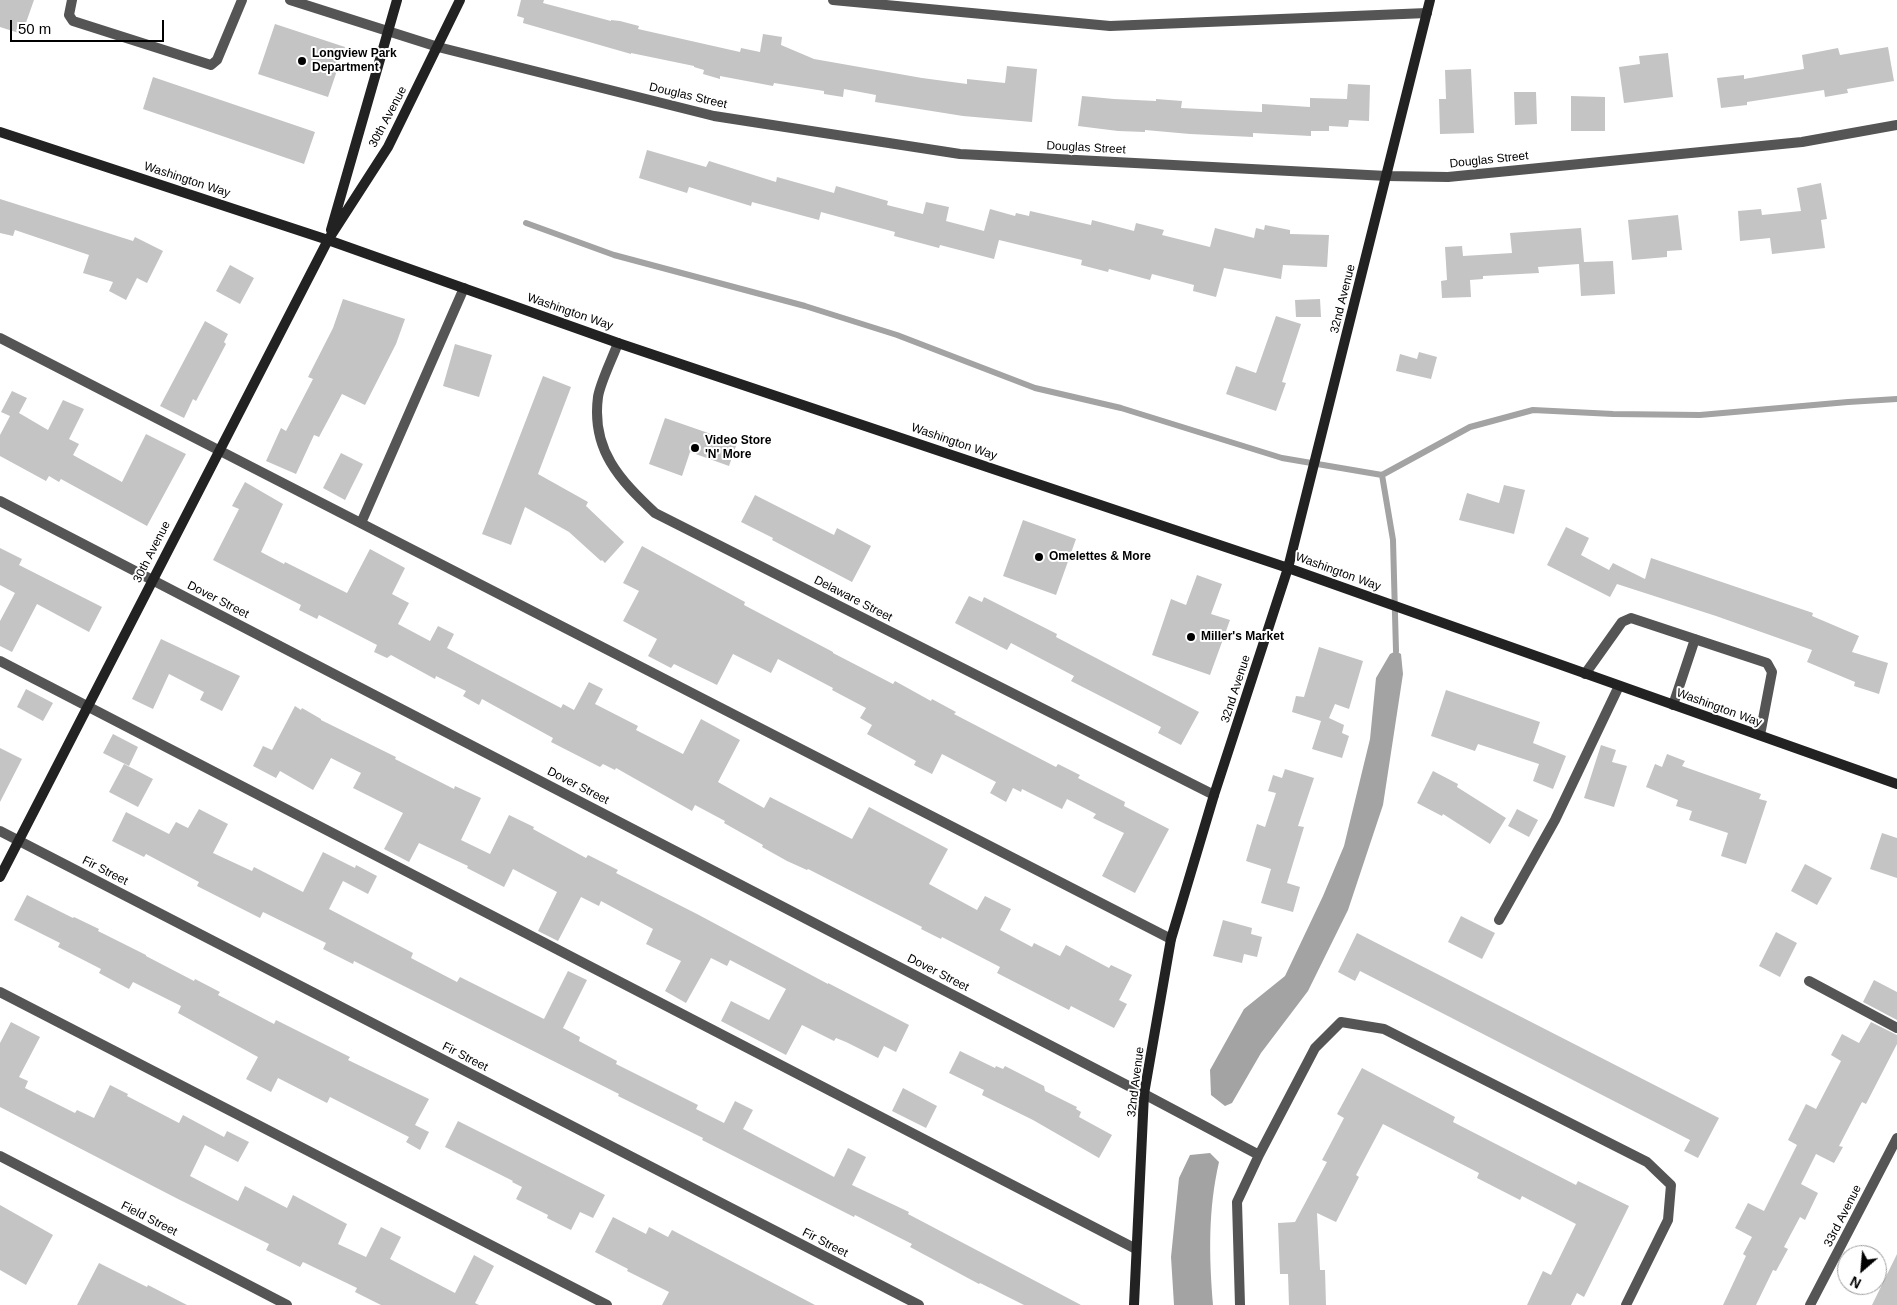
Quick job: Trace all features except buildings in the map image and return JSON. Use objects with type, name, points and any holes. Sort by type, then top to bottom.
[{"type":"street","points":[[72,0],[69,15],[73,21],[211,66],[217,60],[242,0]]},
{"type":"street","name":"Douglas Street","points":[[290,0],[438,47],[714,116],[960,154],[1388,176],[1448,177],[1792,143],[1897,126]]},
{"type":"street","name":"30th Avenue","points":[[328,240],[396,0]]},
{"type":"street","name":"30th Avenue","points":[[0,877],[328,240],[388,147],[460,0]]},
{"type":"street","points":[[833,0],[1110,26],[1427,13]]},
{"type":"street","name":"32nd Avenue","points":[[1134,1305],[1144,1094],[1171,939],[1214,794],[1288,568],[1388,176],[1430,0]]},
{"type":"street","name":"Washington Way","points":[[0,132],[328,240],[618,343],[1288,568],[1897,784]]},
{"type":"street","points":[[361,524],[464,288]]},
{"type":"street","points":[[0,338],[1171,939]]},
{"type":"street","name":"Delaware Street","points":[[618,343],[598,396],[598,435],[611,464],[632,490],[655,513],[1214,794]]},
{"type":"street","name":"Dover Street","points":[[0,501],[1259,1155]]},
{"type":"street","points":[[1585,674],[1622,622],[1630,618],[1767,663],[1772,672],[1760,736]]},
{"type":"street","points":[[1674,705],[1695,639]]},
{"type":"street","points":[[0,661],[1136,1249]]},
{"type":"street","points":[[1499,920],[1555,820],[1619,686]]},
{"type":"street","name":"Fir Street","points":[[0,831],[919,1305]]},
{"type":"street","points":[[1809,981],[1897,1028]]},
{"type":"street","points":[[0,992],[607,1305]]},
{"type":"street","points":[[1240,1305],[1237,1202],[1259,1155],[1315,1048],[1342,1022],[1384,1029],[1647,1162],[1671,1185],[1668,1220],[1626,1305]]},
{"type":"street","name":"33rd Avenue","points":[[1810,1305],[1897,1138]]},
{"type":"street","name":"Field Street","points":[[0,1156],[288,1305]]},
{"type":"shaded area","points":[[1396,651],[1401,654],[1403,674],[1383,805],[1348,910],[1308,991],[1261,1053],[1232,1103],[1225,1106],[1211,1095],[1210,1070],[1244,1009],[1285,976],[1323,896],[1344,846],[1370,739],[1376,678],[1390,654]]},
{"type":"shaded area","points":[[1210,1153],[1219,1162],[1215,1180],[1210,1233],[1213,1305],[1174,1305],[1171,1257],[1179,1178],[1190,1155]]},
{"type":"waterway","points":[[526,223],[614,255],[805,306],[897,335],[1035,388],[1121,408],[1282,458],[1382,475],[1470,427],[1533,410],[1613,414],[1700,415],[1897,399]]},
{"type":"waterway","points":[[1382,475],[1393,540],[1396,651]]},
{"type":"place","name":"Longview Park Department","points":[[302,61]]},
{"type":"place","name":"Video Store 'N' More","points":[[695,448]]},
{"type":"place","name":"Omelettes & More","points":[[1039,557]]},
{"type":"place","name":"Miller's Market","points":[[1191,637]]}]
